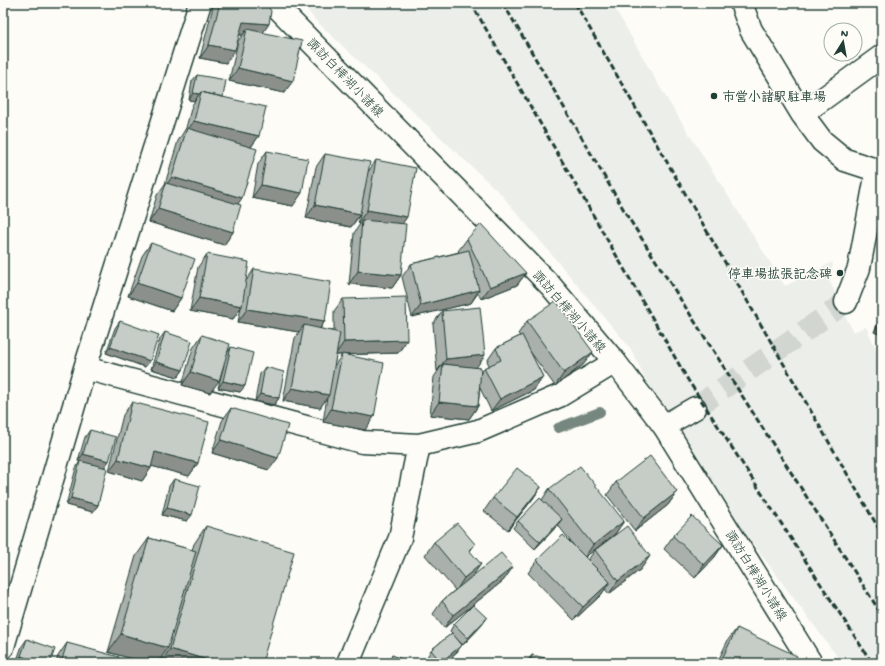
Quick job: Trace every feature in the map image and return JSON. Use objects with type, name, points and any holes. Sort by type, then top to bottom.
[{"type":"street","points":[[3,647],[7,622],[200,3]]},
{"type":"street","name":"諏訪白樺湖小諸線","points":[[273,3],[550,285],[615,362],[664,426],[811,663]]},
{"type":"street","points":[[741,3],[751,30],[802,114],[822,141],[845,160],[880,172],[859,268],[846,302]]},
{"type":"street","points":[[802,114],[882,56]]},
{"type":"street","points":[[85,368],[362,442],[419,446],[478,431],[537,406],[559,396],[615,362]]},
{"type":"street","points":[[664,426],[695,408]]},
{"type":"street","points":[[348,663],[400,538],[419,446]]},
{"type":"shaded area","points":[[303,3],[612,3],[662,91],[785,286],[833,262],[830,282],[853,332],[866,327],[882,362],[882,663],[842,663],[719,498],[658,406],[631,349],[501,194],[314,19]]},
{"type":"building","points":[[220,3],[266,3],[271,11],[269,24],[243,22],[235,50],[209,45]]},
{"type":"building","points":[[247,29],[302,41],[293,81],[238,68]]},
{"type":"building","points":[[197,75],[226,80],[223,97],[201,92],[199,94],[193,93]]},
{"type":"building","points":[[201,92],[266,107],[259,136],[194,121]]},
{"type":"building","points":[[187,128],[257,149],[242,198],[172,177]]},
{"type":"building","points":[[267,151],[308,159],[302,193],[261,185]]},
{"type":"building","points":[[325,154],[370,162],[360,214],[315,205]]},
{"type":"building","points":[[376,160],[416,168],[407,217],[367,210]]},
{"type":"building","points":[[166,183],[241,205],[233,232],[158,209]]},
{"type":"building","points":[[362,220],[406,224],[401,275],[358,271]]},
{"type":"building","points":[[481,224],[526,273],[490,287],[467,239]]},
{"type":"building","points":[[151,243],[195,259],[181,298],[137,283]]},
{"type":"building","points":[[469,250],[479,290],[421,305],[411,264]]},
{"type":"building","points":[[207,254],[249,262],[242,306],[199,298]]},
{"type":"building","points":[[254,269],[331,282],[325,321],[247,309]]},
{"type":"building","points":[[406,297],[407,340],[344,342],[343,299]]},
{"type":"building","points":[[556,301],[593,352],[564,373],[527,321]]},
{"type":"building","points":[[480,307],[485,355],[446,359],[442,311]]},
{"type":"building","points":[[120,321],[159,335],[150,361],[110,347]]},
{"type":"building","points":[[304,325],[340,333],[329,395],[292,388]]},
{"type":"building","points":[[165,332],[192,341],[183,370],[156,362]]},
{"type":"building","points":[[202,335],[230,344],[219,381],[191,372]]},
{"type":"building","points":[[522,335],[543,377],[500,399],[484,368],[501,360],[496,348]]},
{"type":"building","points":[[231,347],[253,353],[245,386],[223,381]]},
{"type":"building","points":[[342,354],[384,363],[374,417],[331,409]]},
{"type":"building","points":[[443,364],[481,368],[478,406],[439,402]]},
{"type":"building","points":[[265,367],[284,372],[279,398],[260,394]]},
{"type":"building","points":[[132,402],[209,422],[198,463],[155,452],[151,468],[118,459]]},
{"type":"building","points":[[231,408],[288,425],[278,458],[221,440]]},
{"type":"building","points":[[90,430],[116,437],[109,461],[83,454]]},
{"type":"building","points":[[650,456],[677,492],[644,518],[616,482]]},
{"type":"building","points":[[80,461],[107,468],[98,505],[71,498]]},
{"type":"building","points":[[580,466],[624,521],[593,545],[549,489]]},
{"type":"building","points":[[517,468],[541,487],[517,517],[493,498]]},
{"type":"building","points":[[174,479],[200,486],[192,515],[167,508]]},
{"type":"building","points":[[540,498],[562,519],[540,542],[518,521]]},
{"type":"building","points":[[692,516],[723,545],[704,565],[673,536]]},
{"type":"building","points":[[457,523],[475,544],[469,550],[481,564],[464,578],[434,542]]},
{"type":"building","points":[[206,526],[294,552],[262,663],[218,663],[170,649]]},
{"type":"building","points":[[627,526],[650,556],[618,581],[595,550]]},
{"type":"building","points":[[563,535],[610,582],[583,607],[537,560]]},
{"type":"building","points":[[149,538],[196,551],[168,648],[121,634]]},
{"type":"building","points":[[501,553],[513,567],[453,615],[442,601]]},
{"type":"building","points":[[473,605],[487,618],[468,638],[454,624]]},
{"type":"building","points":[[737,628],[797,656],[794,663],[720,663]]},
{"type":"building","points":[[452,633],[462,645],[441,662],[431,650]]},
{"type":"building","points":[[27,639],[55,649],[50,663],[41,663],[21,656]]},
{"type":"building","points":[[67,643],[119,657],[118,663],[61,663]]},
{"type":"building","points":[[392,655],[410,663],[389,663]]},
{"type":"building","points":[[532,655],[558,661],[558,663],[530,663]]},
{"type":"building","points":[[126,660],[136,663],[125,663]]},
{"type":"waterway","points":[[558,428],[600,412]]},
{"type":"tunnel","points":[[695,408],[846,302]]},
{"type":"railway","points":[[471,3],[688,380],[872,663]]},
{"type":"railway","points":[[503,3],[628,217],[882,615]]},
{"type":"railway","points":[[575,3],[882,534]]},
{"type":"place","name":"市営小諸駅駐車場","points":[[714,96]]},
{"type":"place","name":"停車場拡張記念碑","points":[[840,273]]}]
